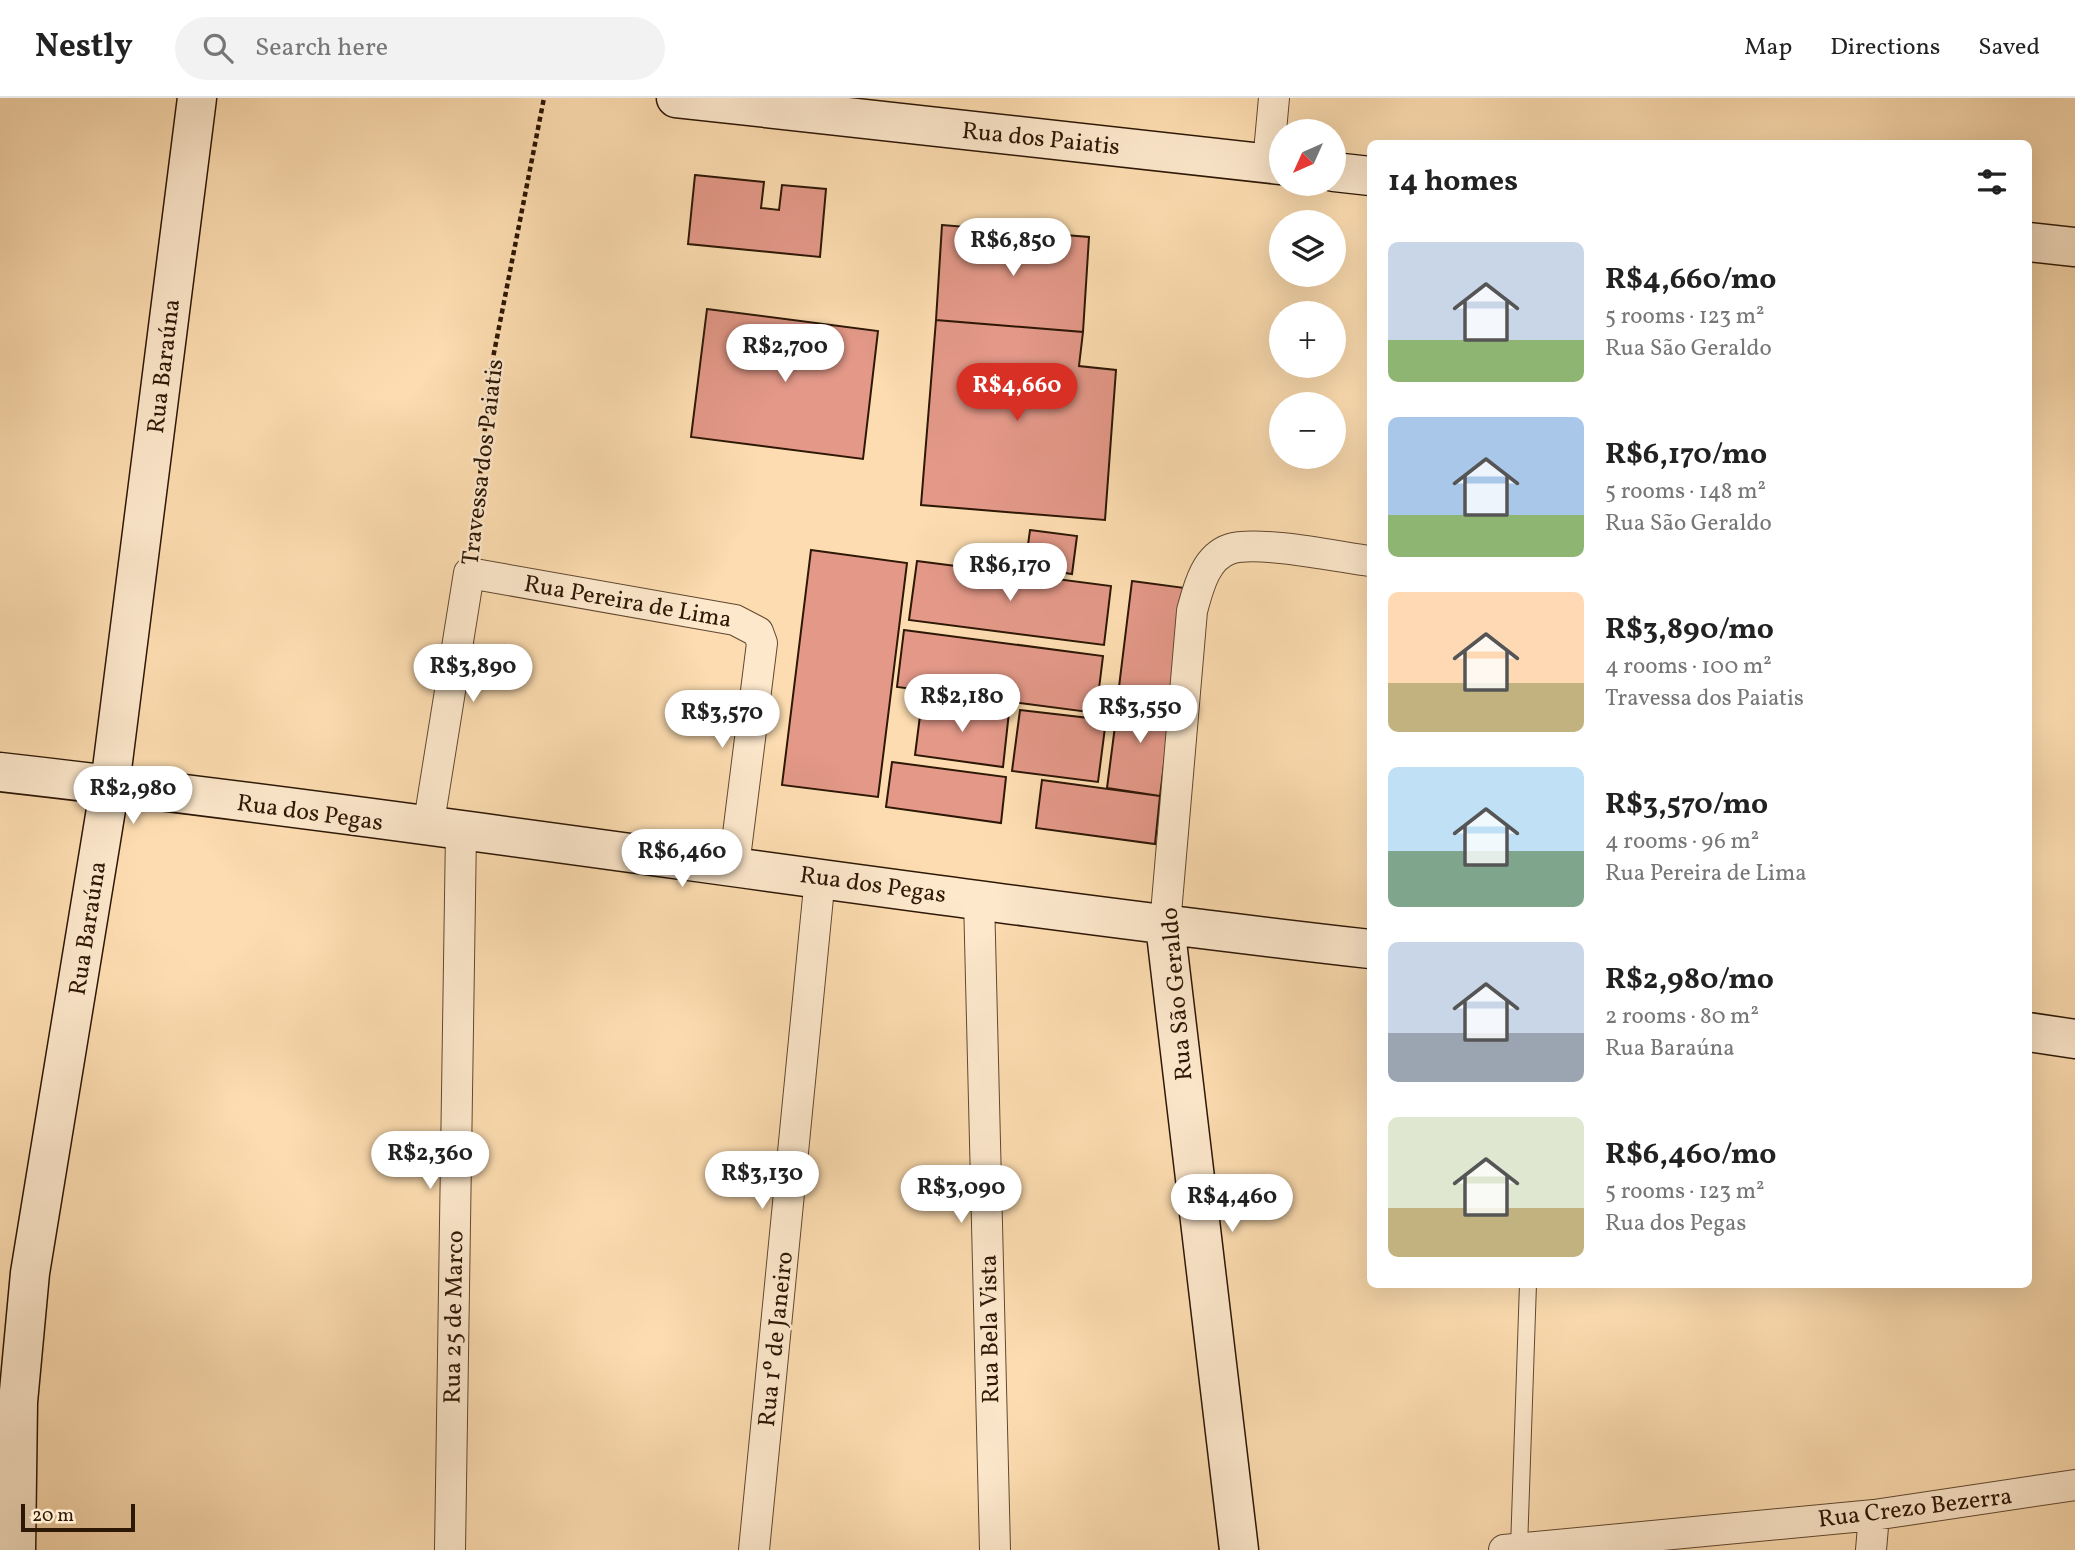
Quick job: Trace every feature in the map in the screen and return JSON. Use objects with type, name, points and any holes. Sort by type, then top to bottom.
[{"type":"main road","name":"Rua Baraúna","points":[[11,1530],[18,1402],[30,1273],[110,785],[197,98]]},
{"type":"main road","name":"Rua dos Paiatis","points":[[676,98],[1269,163]]},
{"type":"main road","points":[[1346,173],[1367,176]]},
{"type":"main road","points":[[2032,242],[2075,247]]},
{"type":"main road","name":"Rua dos Pegas","points":[[0,772],[820,877],[1165,925],[1367,949]]},
{"type":"main road","name":"Rua São Geraldo","points":[[1165,925],[1239,1550]]},
{"type":"main road","points":[[2032,1033],[2075,1038]]},
{"type":"street","points":[[1274,98],[1274,119]]},
{"type":"street","name":"Rua São Geraldo","points":[[1165,925],[1192,611],[1199,582],[1212,563],[1230,549],[1262,547],[1367,561]]},
{"type":"street","name":"Travessa dos Paiatis","points":[[444,830],[469,573]]},
{"type":"street","name":"Rua Pereira de Lima","points":[[469,573],[735,620],[758,632],[762,643],[734,866]]},
{"type":"street","name":"Rua 25 de Marco","points":[[444,830],[450,1550]]},
{"type":"street","name":"Rua 1º de Janeiro","points":[[754,1550],[820,877]]},
{"type":"street","name":"Rua Bela Vista","points":[[979,898],[995,1550]]},
{"type":"street","name":"Rua Crezo Bezerra","points":[[1511,1549],[1874,1515],[2075,1485]]},
{"type":"street","points":[[1871,1550],[1874,1515]]},
{"type":"lane","points":[[1511,1549],[1528,1288]]},
{"type":"path","name":"Travessa dos Paiatis","points":[[469,573],[492,363],[544,98]]},
{"type":"building","points":[[695,175],[764,182],[761,208],[779,210],[782,185],[826,189],[820,257],[688,244]]},
{"type":"building","points":[[942,225],[1089,237],[1083,332],[936,320]]},
{"type":"building","points":[[707,309],[878,331],[863,459],[691,437]]},
{"type":"building","points":[[936,320],[1083,332],[1079,366],[1116,370],[1105,520],[921,505]]},
{"type":"building","points":[[1030,530],[1077,536],[1072,574],[1025,567]]},
{"type":"building","points":[[811,550],[907,563],[878,797],[782,785]]},
{"type":"building","points":[[917,561],[1111,586],[1104,645],[909,620]]},
{"type":"building","points":[[1132,581],[1185,588],[1171,694],[1119,687]]},
{"type":"building","points":[[904,630],[1103,656],[1096,713],[897,687]]},
{"type":"building","points":[[1119,695],[1172,702],[1160,796],[1107,788]]},
{"type":"building","points":[[922,700],[1009,712],[1003,767],[915,755]]},
{"type":"building","points":[[1020,710],[1106,720],[1098,782],[1012,771]]},
{"type":"building","points":[[892,762],[1006,777],[1001,823],[886,807]]},
{"type":"building","points":[[1042,780],[1160,796],[1155,844],[1036,828]]}]
